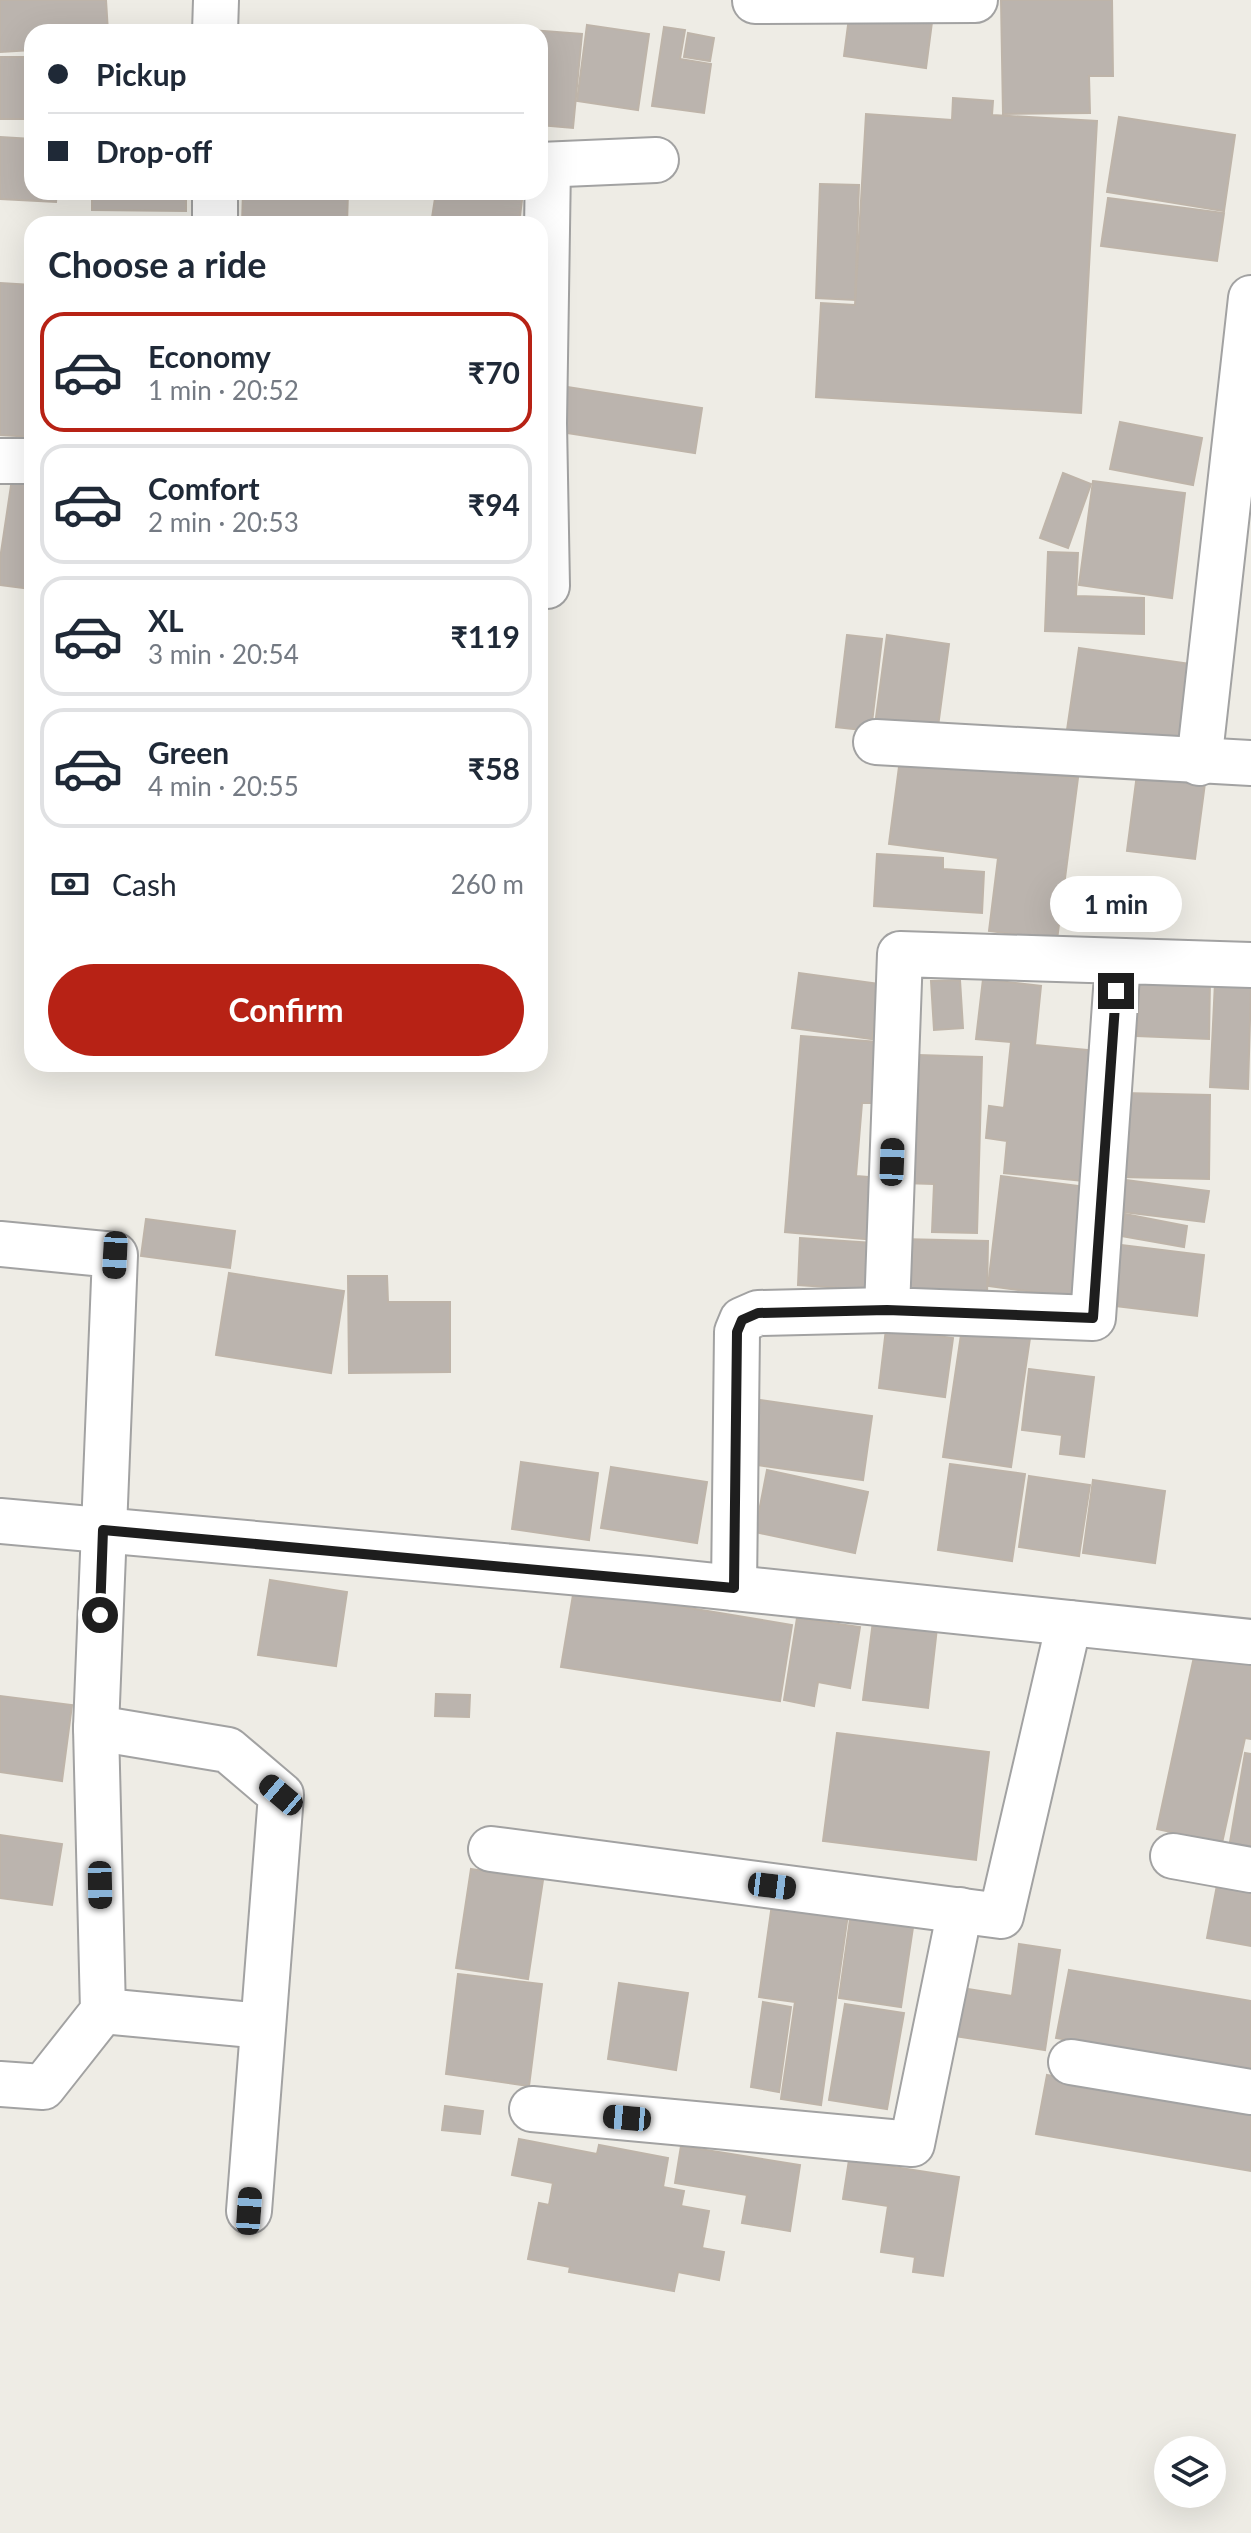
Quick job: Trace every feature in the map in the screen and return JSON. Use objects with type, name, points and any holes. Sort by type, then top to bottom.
[{"type":"street","points":[[215,24],[216,0]]},
{"type":"street","points":[[755,1],[975,0]]},
{"type":"street","points":[[548,165],[656,160]]},
{"type":"street","points":[[1199,763],[1251,298]]},
{"type":"street","points":[[0,461],[24,461]]},
{"type":"street","points":[[876,742],[1199,763],[1251,763]]},
{"type":"street","points":[[887,1310],[900,954],[1251,965]]},
{"type":"street","points":[[734,1588],[737,1332],[742,1320],[758,1313],[887,1310],[1093,1318],[1118,961]]},
{"type":"street","points":[[0,1244],[115,1255],[96,1728],[103,2011],[43,2087],[0,2084]]},
{"type":"street","points":[[0,1521],[734,1588],[1251,1642]]},
{"type":"street","points":[[491,1849],[1001,1916],[1069,1623]]},
{"type":"street","points":[[96,1728],[228,1750],[281,1795],[249,2211]]},
{"type":"street","points":[[1173,1856],[1251,1870]]},
{"type":"street","points":[[532,2109],[912,2144],[960,1910]]},
{"type":"street","points":[[103,2011],[263,2026]]},
{"type":"street","points":[[1071,2062],[1251,2092]]},
{"type":"building","points":[[0,0],[106,0],[108,24],[24,24],[24,50],[0,52]]},
{"type":"building","points":[[1001,0],[1112,0],[1113,76],[1089,76],[1090,113],[1003,114]]},
{"type":"building","points":[[850,10],[932,22],[926,68],[844,56]]},
{"type":"building","points":[[587,25],[649,34],[638,110],[577,101]]},
{"type":"building","points":[[664,27],[685,30],[680,59],[711,64],[704,113],[652,106]]},
{"type":"building","points":[[548,31],[582,34],[573,128],[548,126]]},
{"type":"building","points":[[688,33],[714,38],[710,61],[684,57]]},
{"type":"building","points":[[0,57],[24,57],[24,119],[0,119]]},
{"type":"building","points":[[953,98],[993,101],[992,115],[1097,121],[1081,413],[816,397],[821,303],[855,305],[866,114],[952,120]]},
{"type":"building","points":[[1119,117],[1235,135],[1224,211],[1107,192]]},
{"type":"building","points":[[0,137],[24,138],[24,200],[56,202],[0,199]]},
{"type":"building","points":[[820,184],[859,185],[855,300],[816,298]]},
{"type":"building","points":[[1108,198],[1224,213],[1217,261],[1101,246]]},
{"type":"building","points":[[92,200],[186,200],[186,211],[92,210]]},
{"type":"building","points":[[243,200],[348,200],[347,216],[242,216]]},
{"type":"building","points":[[435,200],[522,200],[520,216],[432,216]]},
{"type":"building","points":[[0,283],[24,284],[24,436],[0,435]]},
{"type":"building","points":[[561,386],[702,408],[695,453],[554,431]]},
{"type":"building","points":[[1120,422],[1202,438],[1193,485],[1110,469]]},
{"type":"building","points":[[1063,473],[1091,484],[1068,548],[1040,538]]},
{"type":"building","points":[[12,479],[24,481],[24,588],[0,585],[0,559]]},
{"type":"building","points":[[1093,481],[1185,493],[1172,598],[1079,585]]},
{"type":"building","points":[[1048,552],[1078,553],[1076,596],[1144,598],[1144,634],[1045,631]]},
{"type":"building","points":[[847,635],[882,639],[871,731],[836,727]]},
{"type":"building","points":[[887,635],[949,644],[937,734],[875,725]]},
{"type":"building","points":[[1079,648],[1191,664],[1180,746],[1067,730]]},
{"type":"building","points":[[900,759],[1078,778],[1057,940],[989,931],[998,858],[889,844]]},
{"type":"building","points":[[1137,774],[1205,783],[1195,859],[1127,851]]},
{"type":"building","points":[[877,854],[943,858],[943,869],[984,872],[982,913],[874,906]]},
{"type":"building","points":[[799,973],[880,984],[872,1039],[792,1028]]},
{"type":"building","points":[[1139,978],[1210,981],[1209,1039],[1137,1036]]},
{"type":"building","points":[[983,979],[1041,986],[1035,1045],[1097,1051],[1083,1181],[1004,1173],[1007,1141],[986,1138],[989,1106],[1004,1108],[1011,1042],[976,1039]]},
{"type":"building","points":[[960,980],[963,1028],[934,1030],[931,981]]},
{"type":"building","points":[[1215,982],[1251,984],[1248,1089],[1210,1087]]},
{"type":"building","points":[[801,1036],[878,1042],[872,1103],[862,1103],[856,1176],[880,1178],[875,1240],[785,1232]]},
{"type":"building","points":[[918,1055],[982,1057],[977,1233],[932,1232],[934,1184],[903,1183],[905,1123],[916,1123]]},
{"type":"building","points":[[1123,1093],[1210,1095],[1209,1179],[1121,1177]]},
{"type":"building","points":[[1001,1176],[1087,1187],[1073,1297],[988,1286]]},
{"type":"building","points":[[1126,1180],[1209,1191],[1204,1222],[1122,1212]]},
{"type":"building","points":[[1125,1214],[1187,1226],[1184,1247],[1121,1236]]},
{"type":"building","points":[[146,1219],[235,1231],[230,1268],[141,1256]]},
{"type":"building","points":[[800,1238],[873,1243],[871,1290],[798,1285]]},
{"type":"building","points":[[899,1239],[988,1241],[987,1297],[898,1295]]},
{"type":"building","points":[[1113,1244],[1204,1255],[1197,1316],[1106,1305]]},
{"type":"building","points":[[229,1273],[344,1291],[331,1373],[216,1355]]},
{"type":"building","points":[[348,1276],[387,1276],[388,1302],[450,1302],[450,1372],[349,1373]]},
{"type":"building","points":[[962,1328],[1030,1338],[1011,1467],[943,1457]]},
{"type":"building","points":[[886,1329],[953,1338],[945,1397],[879,1388]]},
{"type":"building","points":[[1029,1369],[1094,1377],[1084,1457],[1060,1454],[1062,1435],[1022,1430]]},
{"type":"building","points":[[760,1400],[872,1416],[863,1480],[750,1464]]},
{"type":"building","points":[[521,1462],[598,1473],[589,1540],[512,1529]]},
{"type":"building","points":[[950,1464],[1025,1474],[1012,1561],[938,1550]]},
{"type":"building","points":[[611,1467],[707,1482],[697,1543],[601,1528]]},
{"type":"building","points":[[767,1470],[868,1492],[855,1553],[755,1532]]},
{"type":"building","points":[[1029,1476],[1090,1485],[1079,1556],[1019,1547]]},
{"type":"building","points":[[1093,1480],[1165,1491],[1155,1563],[1083,1553]]},
{"type":"building","points":[[270,1580],[347,1592],[336,1666],[258,1655]]},
{"type":"building","points":[[574,1589],[792,1625],[780,1701],[561,1667]]},
{"type":"building","points":[[797,1618],[860,1627],[850,1688],[818,1682],[814,1706],[784,1700]]},
{"type":"building","points":[[873,1621],[937,1628],[928,1708],[863,1700]]},
{"type":"building","points":[[1198,1638],[1251,1650],[1251,1739],[1245,1738],[1222,1843],[1157,1829]]},
{"type":"building","points":[[436,1694],[470,1695],[469,1717],[435,1716]]},
{"type":"building","points":[[0,1696],[72,1705],[62,1781],[0,1772]]},
{"type":"building","points":[[837,1733],[989,1752],[976,1860],[823,1841]]},
{"type":"building","points":[[1245,1753],[1251,1754],[1251,1852],[1229,1848]]},
{"type":"building","points":[[0,1835],[62,1844],[52,1905],[0,1898]]},
{"type":"building","points":[[471,1869],[543,1880],[528,1979],[456,1968]]},
{"type":"building","points":[[1218,1880],[1251,1886],[1251,1946],[1207,1938]]},
{"type":"building","points":[[772,1904],[848,1914],[821,2105],[781,2099],[795,2002],[759,1997]]},
{"type":"building","points":[[852,1905],[915,1914],[901,2007],[839,1998]]},
{"type":"building","points":[[1019,1944],[1060,1950],[1045,2050],[954,2036],[961,1988],[1012,1996]]},
{"type":"building","points":[[1069,1970],[1251,2001],[1251,2071],[1056,2038]]},
{"type":"building","points":[[458,1974],[542,1984],[529,2086],[446,2074]]},
{"type":"building","points":[[619,1983],[688,1993],[676,2070],[608,2059]]},
{"type":"building","points":[[763,2002],[791,2007],[779,2092],[751,2087]]},
{"type":"building","points":[[845,2004],[904,2013],[887,2109],[829,2100]]},
{"type":"building","points":[[1047,2075],[1251,2110],[1251,2171],[1036,2134]]},
{"type":"building","points":[[445,2106],[483,2111],[480,2134],[442,2130]]},
{"type":"building","points":[[519,2139],[597,2154],[599,2145],[668,2158],[663,2187],[684,2191],[681,2206],[709,2211],[702,2248],[724,2252],[719,2280],[678,2272],[674,2291],[569,2272],[570,2267],[528,2259],[539,2203],[549,2205],[553,2183],[512,2175]]},
{"type":"building","points":[[681,2146],[800,2165],[790,2231],[742,2223],[747,2195],[675,2183]]},
{"type":"building","points":[[849,2160],[959,2177],[943,2276],[913,2272],[915,2257],[881,2252],[888,2206],[843,2199]]},
{"type":"route","points":[[100,1615],[103,1530],[734,1588],[737,1332],[742,1320],[758,1313],[887,1310],[1093,1318],[1116,991]]}]
